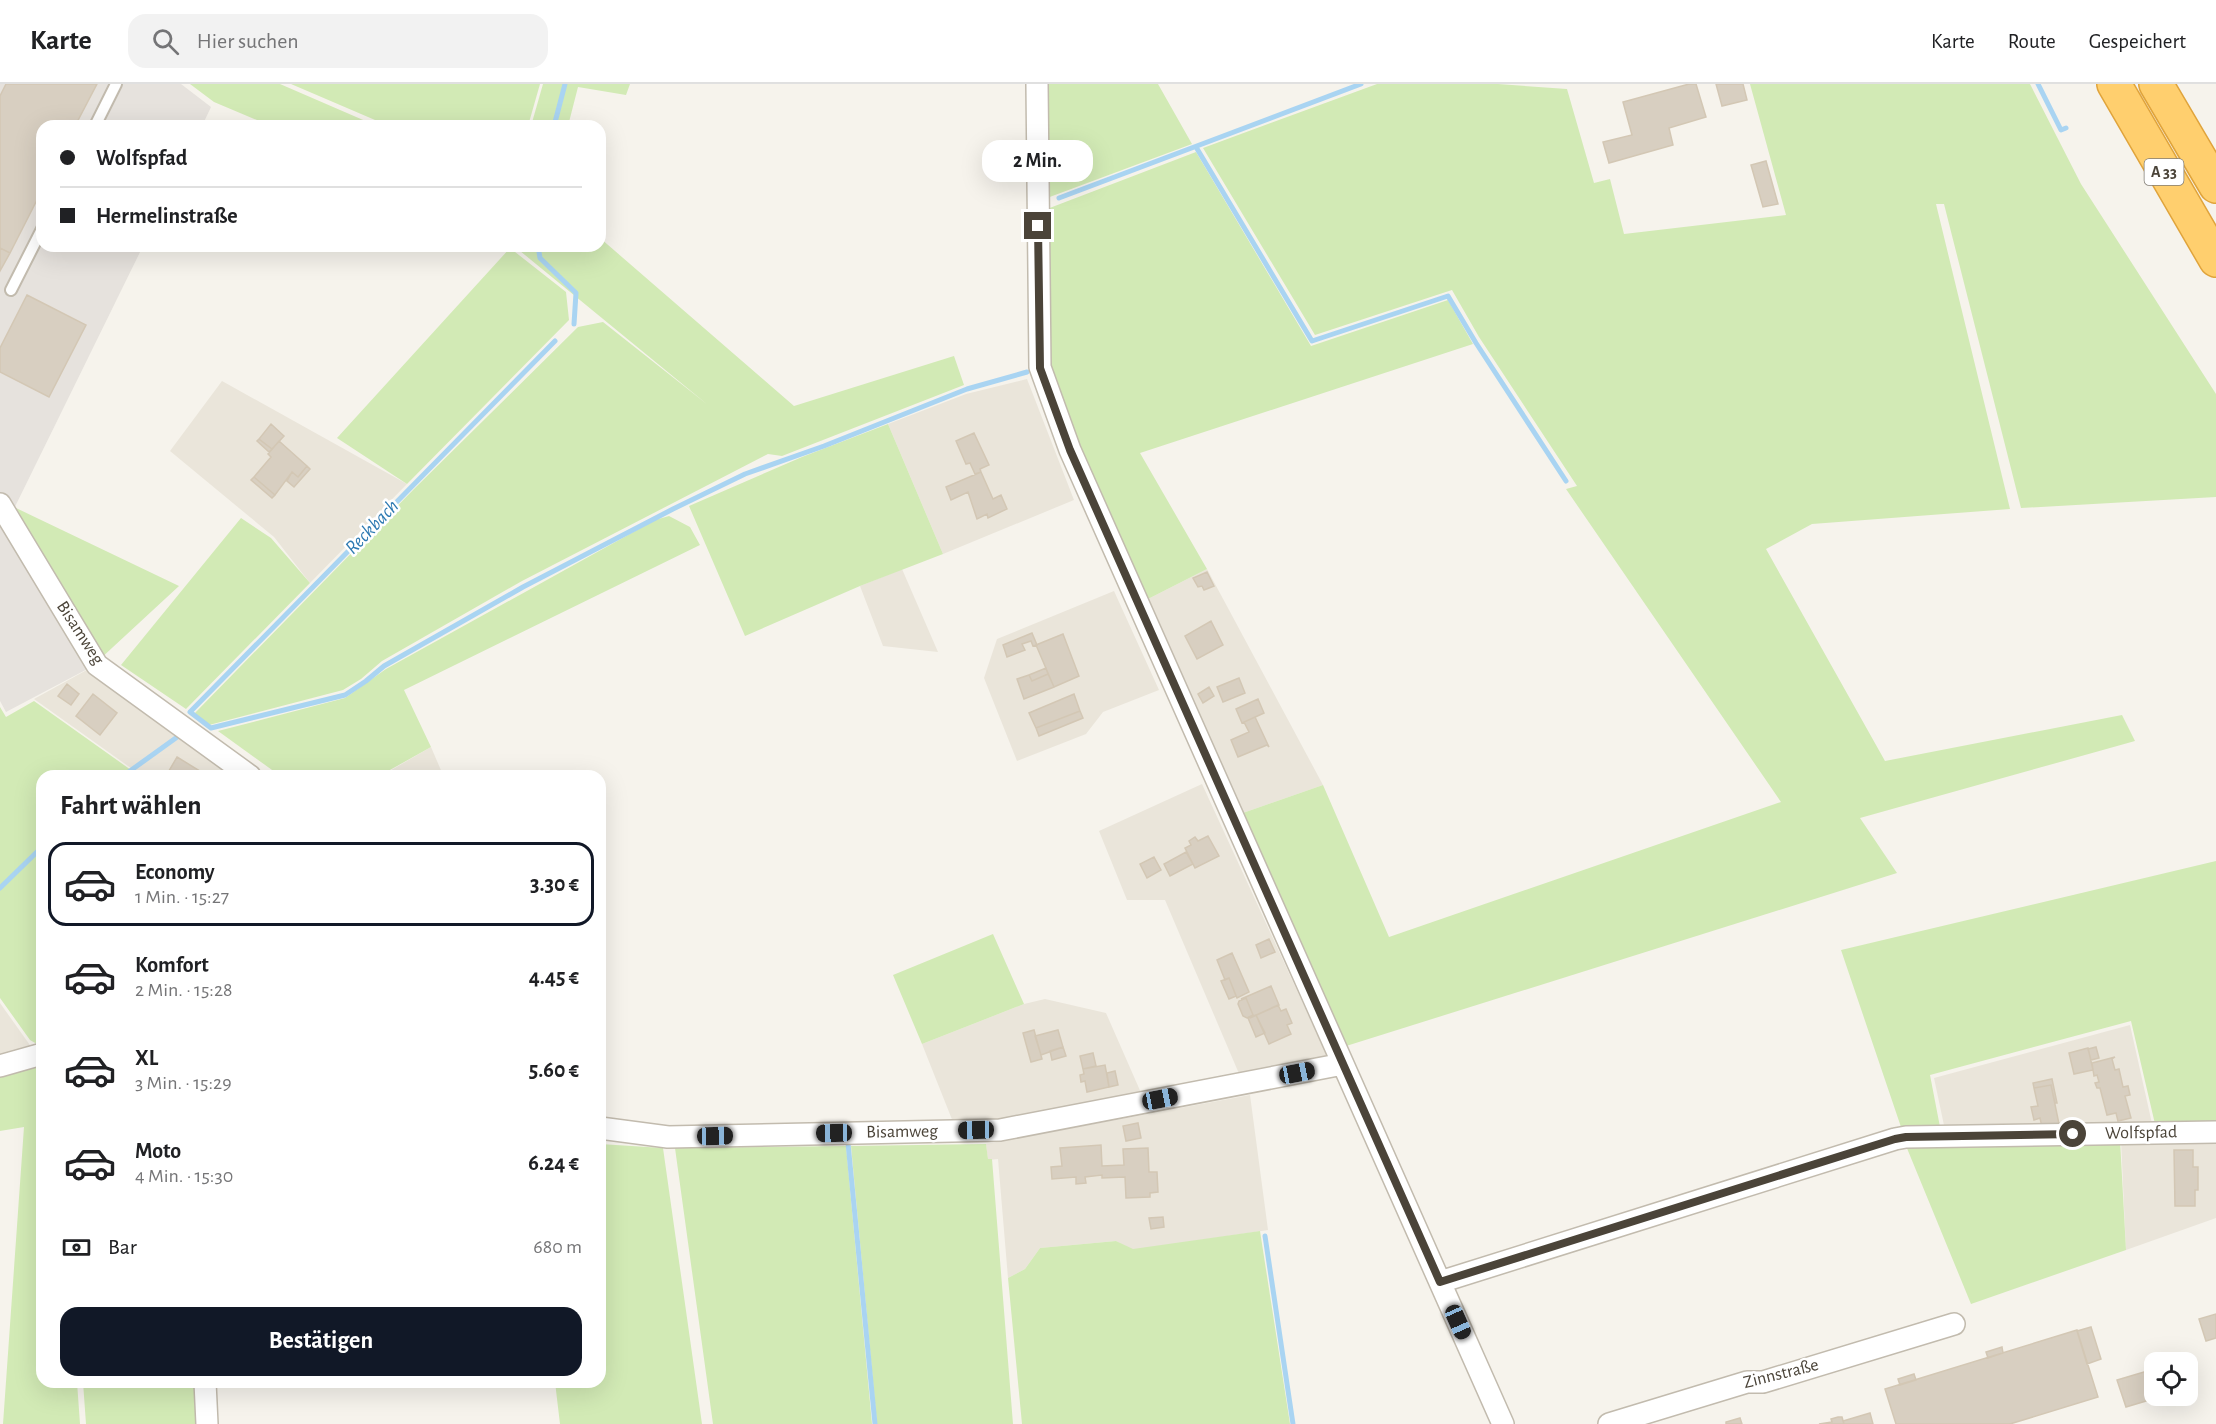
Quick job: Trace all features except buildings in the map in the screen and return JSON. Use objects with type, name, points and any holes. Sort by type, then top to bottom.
[{"type":"highway","name":"A 33","points":[[2114,84],[2216,260]]},
{"type":"highway","name":"A 33","points":[[2156,84],[2216,186]]},
{"type":"street","points":[[1037,84],[1040,368],[1070,450],[1503,1424]]},
{"type":"street","name":"Bisamweg","points":[[0,504],[97,665],[242,770]]},
{"type":"street","points":[[0,1066],[36,1056]]},
{"type":"street","name":"Bisamweg","points":[[606,1129],[668,1137],[1000,1130],[1343,1064]]},
{"type":"street","name":"Wolfspfad","points":[[1440,1282],[1895,1139],[2216,1132]]},
{"type":"street","name":"Zinnstraße","points":[[1609,1424],[1747,1382],[1763,1382],[1953,1324]]},
{"type":"street","points":[[205,1388],[207,1424]]},
{"type":"lane","points":[[98,120],[116,84]]},
{"type":"lane","points":[[11,290],[36,242]]},
{"type":"shaded area","points":[[0,84],[181,84],[211,107],[205,120],[36,120],[36,252],[140,252],[7,523],[95,665],[6,712],[0,701]]},
{"type":"shaded area","points":[[1027,379],[1074,500],[943,554],[888,424],[966,394]]},
{"type":"shaded area","points":[[222,381],[407,484],[310,583],[274,537],[170,451]]},
{"type":"shaded area","points":[[902,569],[938,652],[883,646],[860,586]]},
{"type":"shaded area","points":[[1207,569],[1323,785],[1240,814],[1146,600]]},
{"type":"shaded area","points":[[1114,591],[1159,690],[1103,712],[1086,734],[1017,761],[984,678],[997,639]]},
{"type":"shaded area","points":[[94,666],[238,770],[134,770],[34,699]]},
{"type":"shaded area","points":[[431,747],[441,770],[391,770]]},
{"type":"shaded area","points":[[1202,784],[1328,1058],[1240,1076],[1165,900],[1127,900],[1099,831]]},
{"type":"shaded area","points":[[1045,999],[1106,1013],[1142,1095],[1001,1121],[953,1122],[922,1044],[1024,1004]]},
{"type":"shaded area","points":[[0,1003],[32,1048],[0,1057]]},
{"type":"shaded area","points":[[2130,1025],[2153,1128],[1945,1130],[1934,1078]]},
{"type":"shaded area","points":[[1250,1095],[1268,1230],[1133,1250],[1116,1241],[1040,1248],[1025,1269],[1008,1278],[998,1159],[988,1160],[986,1144]]},
{"type":"shaded area","points":[[2216,1138],[2216,1218],[2126,1250],[2121,1140]]},
{"type":"green space","points":[[190,84],[280,84],[363,120],[257,120],[214,102]]},
{"type":"green space","points":[[291,84],[540,84],[530,120],[375,120]]},
{"type":"green space","points":[[543,84],[630,84],[626,95],[578,87],[570,120],[533,120]]},
{"type":"green space","points":[[1046,84],[1158,84],[1192,144],[1047,198]]},
{"type":"green space","points":[[1377,84],[1498,84],[1567,89],[1594,183],[1610,179],[1624,234],[1786,215],[1750,84],[2030,84],[2081,184],[2216,394],[2216,497],[2021,508],[1944,204],[1936,204],[2010,509],[1812,524],[1766,549],[1885,761],[2122,715],[2135,741],[1860,818],[1897,873],[1343,1047],[1240,814],[1323,785],[1389,937],[1781,802],[1566,489],[1577,486],[1479,337],[1452,290],[1315,335],[1203,148]]},
{"type":"green space","points":[[1196,152],[1311,346],[1448,300],[1473,344],[1140,453],[1207,569],[1146,600],[1088,470],[1050,374],[1047,209]]},
{"type":"green space","points":[[606,243],[794,406],[954,356],[964,385],[782,456],[768,454],[522,581],[382,661],[361,679],[343,690],[209,725],[194,714],[414,489],[578,327],[603,322],[708,405],[521,252],[606,252]]},
{"type":"green space","points":[[506,252],[515,252],[566,292],[569,320],[407,484],[337,438]]},
{"type":"green space","points":[[888,424],[943,554],[860,586],[745,636],[689,506],[802,457]]},
{"type":"green space","points":[[16,508],[179,586],[99,660],[12,517]]},
{"type":"green space","points":[[669,516],[690,527],[700,545],[404,690],[431,747],[390,770],[272,770],[218,731],[345,698],[386,669],[655,520]]},
{"type":"green space","points":[[241,518],[271,538],[310,583],[186,709],[121,665]]},
{"type":"green space","points":[[34,701],[131,770],[36,770],[36,1044],[30,1040],[0,998],[0,707],[6,717]]},
{"type":"green space","points":[[2216,861],[2216,1123],[2155,1124],[2131,1021],[1930,1075],[1940,1127],[1901,1127],[1841,950]]},
{"type":"green space","points":[[993,934],[1024,1004],[922,1044],[893,975]]},
{"type":"green space","points":[[36,1062],[36,1388],[77,1388],[80,1424],[3,1424],[24,1127],[0,1131],[0,1072]]},
{"type":"green space","points":[[2120,1140],[2126,1250],[1971,1304],[1904,1141]]},
{"type":"green space","points":[[606,1144],[663,1148],[702,1424],[560,1424],[556,1388],[606,1388]]},
{"type":"green space","points":[[986,1144],[988,1159],[992,1159],[1013,1424],[877,1424],[851,1146]]},
{"type":"green space","points":[[846,1146],[872,1424],[713,1424],[675,1148]]},
{"type":"green space","points":[[1260,1231],[1290,1424],[1022,1424],[1008,1278],[1025,1269],[1040,1248],[1116,1241],[1133,1249]]},
{"type":"green space","points":[[83,1388],[197,1388],[199,1424],[86,1424]]},
{"type":"waterway","name":"Reckbach","points":[[556,120],[565,84]]},
{"type":"waterway","points":[[1059,198],[1361,84]]},
{"type":"waterway","points":[[2038,84],[2061,130],[2066,128]]},
{"type":"waterway","points":[[1196,147],[1312,341],[1448,296],[1566,481]]},
{"type":"waterway","name":"Reckbach","points":[[539,252],[540,258],[576,293],[574,324]]},
{"type":"waterway","points":[[555,341],[190,712],[211,728],[345,695],[384,666],[523,587],[745,474],[824,446],[967,389],[1027,372]]},
{"type":"waterway","name":"Reckbach","points":[[131,770],[180,735]]},
{"type":"waterway","name":"Reckbach","points":[[0,888],[36,853]]},
{"type":"waterway","points":[[848,1143],[875,1424]]},
{"type":"waterway","points":[[1265,1236],[1293,1424]]},
{"type":"route","points":[[1038,226],[1040,368],[1070,450],[1440,1282],[1895,1139],[2073,1134]]}]
